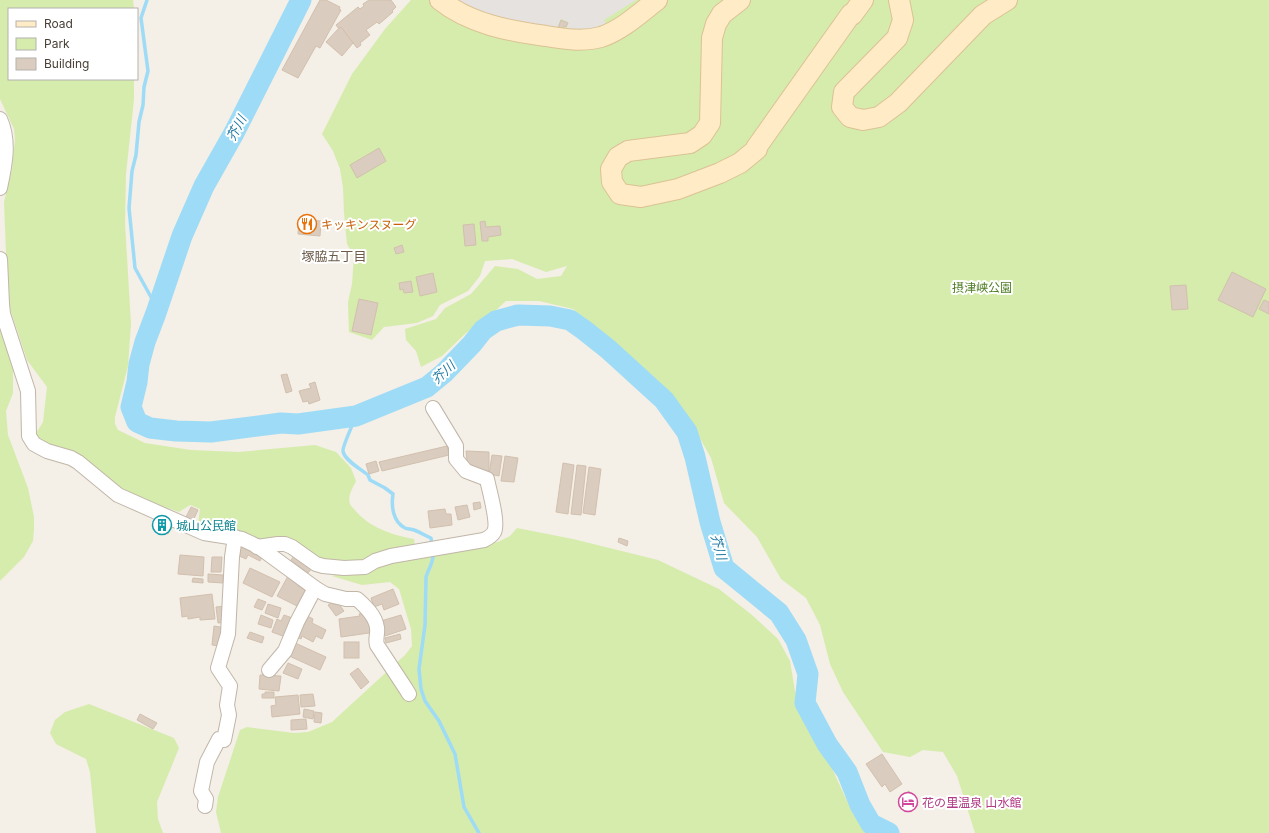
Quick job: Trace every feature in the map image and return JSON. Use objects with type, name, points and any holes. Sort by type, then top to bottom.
[{"type":"street","points":[[440,0],[449,7],[470,18],[501,29],[558,38],[583,40],[602,37],[618,29],[657,0]]},
{"type":"street","points":[[740,0],[722,14],[716,24],[712,38],[710,123],[702,135],[690,143],[628,151],[618,157],[611,169],[612,182],[620,194],[641,197],[678,189],[720,174],[740,164],[757,149],[756,148],[765,135],[851,14],[852,15],[863,0]]},
{"type":"street","points":[[899,0],[903,20],[897,38],[844,92],[842,107],[850,117],[863,120],[879,117],[898,103],[983,15],[1007,0]]},
{"type":"street","points":[[0,118],[3,127],[6,149],[6,158],[0,188]]},
{"type":"street","points":[[0,259],[3,314],[28,391],[29,436],[34,444],[48,452],[71,458],[78,462],[118,495],[204,532],[235,537],[257,546],[325,594],[346,599],[357,599],[371,614],[377,627],[376,645],[409,694]]},
{"type":"street","points":[[257,546],[285,544],[292,547],[316,564],[344,568],[365,567],[375,561],[391,556],[484,540],[491,536],[495,531],[496,520],[487,479],[466,472],[461,466],[456,459],[456,446],[434,408]]},
{"type":"street","points":[[205,806],[206,799],[201,791],[207,762],[219,740],[224,740],[229,715],[228,705],[230,686],[218,668],[228,634],[232,557],[235,537]]},
{"type":"street","points":[[269,670],[286,651],[297,622],[315,588]]},
{"type":"green space","points":[[0,0],[133,0],[134,8],[8,8],[8,80],[134,80],[134,99],[126,174],[125,223],[131,324],[128,366],[115,417],[115,424],[118,430],[145,443],[191,450],[239,452],[315,445],[336,452],[351,468],[356,481],[349,498],[352,507],[366,521],[373,525],[397,535],[414,539],[415,546],[359,563],[314,557],[263,541],[198,524],[200,509],[190,505],[179,512],[122,492],[36,441],[35,435],[43,422],[47,387],[27,360],[8,303],[4,202],[12,169],[15,139],[14,129],[0,99]]},
{"type":"green space","name":"摂津峡公園","points":[[411,0],[1269,0],[1269,833],[975,833],[957,776],[943,752],[923,750],[910,757],[883,752],[843,692],[830,664],[820,625],[806,598],[781,579],[757,537],[724,503],[711,458],[674,397],[653,376],[604,333],[573,309],[539,301],[506,301],[485,320],[466,333],[442,356],[421,367],[416,351],[406,340],[405,329],[436,319],[445,308],[471,294],[495,266],[518,269],[537,279],[561,276],[567,266],[546,272],[512,259],[485,261],[480,276],[468,291],[440,305],[433,316],[417,323],[384,327],[372,340],[349,332],[348,302],[352,284],[354,256],[347,244],[343,188],[340,169],[333,151],[322,134],[352,74],[385,29]]},
{"type":"green space","points":[[0,328],[13,366],[13,393],[6,411],[8,435],[28,488],[34,517],[34,529],[33,541],[24,557],[0,581]]},
{"type":"green space","points":[[517,528],[573,539],[658,560],[719,589],[752,615],[778,639],[790,661],[798,709],[830,764],[853,814],[862,827],[872,833],[221,833],[216,812],[218,797],[240,730],[247,727],[294,733],[308,732],[332,722],[405,655],[412,646],[411,629],[399,589],[390,582],[362,585],[332,576],[418,555],[498,542],[510,536]]},
{"type":"green space","points":[[89,704],[174,738],[179,748],[157,802],[158,819],[163,833],[96,833],[90,772],[86,759],[56,744],[50,733],[55,720],[65,712]]},
{"type":"shaded area","points":[[454,0],[636,0],[604,20],[606,23],[593,29],[566,30],[568,22],[561,19],[556,31],[481,13]]},
{"type":"building","points":[[320,0],[326,0],[340,7],[339,9],[341,10],[320,48],[316,46],[298,78],[282,70]]},
{"type":"building","points":[[369,0],[391,0],[396,7],[392,11],[393,12],[379,24],[377,22],[366,30],[370,35],[360,43],[361,45],[357,48],[341,27],[339,29],[336,25],[358,7],[360,9],[364,6],[363,4]]},
{"type":"building","points":[[561,20],[568,23],[563,29],[558,28]]},
{"type":"building","points":[[341,27],[353,43],[342,56],[326,42]]},
{"type":"building","points":[[379,148],[386,161],[357,178],[350,165]]},
{"type":"building","points":[[299,220],[321,221],[320,236],[298,234]]},
{"type":"building","points":[[485,221],[486,227],[500,226],[501,235],[488,237],[488,241],[482,241],[480,222]]},
{"type":"building","points":[[474,224],[476,245],[465,246],[463,225]]},
{"type":"building","points":[[402,245],[404,252],[396,254],[394,248]]},
{"type":"building","points":[[1232,272],[1266,289],[1253,317],[1218,300]]},
{"type":"building","points":[[433,273],[437,292],[420,296],[416,277]]},
{"type":"building","points":[[411,281],[413,292],[404,293],[403,289],[400,290],[399,283]]},
{"type":"building","points":[[1186,285],[1188,309],[1172,310],[1170,286]]},
{"type":"building","points":[[359,299],[378,303],[371,335],[352,331]]},
{"type":"building","points":[[1264,300],[1269,302],[1269,314],[1259,309]]},
{"type":"building","points":[[287,374],[292,391],[286,393],[281,375]]},
{"type":"building","points":[[315,382],[320,400],[309,404],[308,401],[303,402],[299,391],[311,388],[309,384]]},
{"type":"building","points":[[447,446],[449,455],[382,471],[379,462]]},
{"type":"building","points":[[466,451],[489,452],[489,472],[468,471]]},
{"type":"building","points":[[492,455],[502,456],[499,476],[489,474]]},
{"type":"building","points":[[505,456],[518,458],[514,482],[501,481]]},
{"type":"building","points":[[376,461],[379,471],[369,474],[366,464]]},
{"type":"building","points":[[563,463],[574,465],[568,514],[556,512]]},
{"type":"building","points":[[577,465],[586,466],[581,515],[571,514]]},
{"type":"building","points":[[589,467],[601,469],[595,515],[583,513]]},
{"type":"building","points":[[480,502],[481,508],[474,510],[473,503]]},
{"type":"building","points":[[467,505],[470,517],[458,520],[455,507]]},
{"type":"building","points":[[191,507],[198,510],[192,523],[185,519]]},
{"type":"building","points":[[445,509],[446,514],[451,514],[452,525],[430,528],[428,511]]},
{"type":"building","name":"城山公民館","points":[[156,517],[172,524],[168,534],[152,527]]},
{"type":"building","points":[[619,538],[628,541],[627,546],[618,542]]},
{"type":"building","points":[[243,542],[264,553],[260,561],[248,555],[246,559],[237,555]]},
{"type":"building","points":[[297,552],[314,566],[308,573],[291,560]]},
{"type":"building","points":[[180,555],[204,557],[203,576],[178,574]]},
{"type":"building","points":[[212,557],[222,557],[221,572],[211,572]]},
{"type":"building","points":[[250,568],[280,582],[272,597],[243,583]]},
{"type":"building","points":[[208,574],[223,575],[223,583],[208,582]]},
{"type":"building","points":[[288,576],[299,582],[298,586],[308,591],[299,607],[277,596]]},
{"type":"building","points":[[193,578],[203,579],[203,583],[192,582]]},
{"type":"building","points":[[393,589],[399,604],[384,610],[382,604],[374,607],[371,598]]},
{"type":"building","points":[[212,594],[215,619],[200,620],[200,617],[188,619],[188,616],[182,617],[180,598]]},
{"type":"building","points":[[258,599],[266,602],[262,610],[254,607]]},
{"type":"building","points":[[336,600],[344,611],[336,616],[328,605]]},
{"type":"building","points":[[268,604],[281,608],[278,618],[265,613]]},
{"type":"building","points":[[226,606],[227,622],[218,623],[216,607]]},
{"type":"building","points":[[368,612],[376,632],[341,637],[339,619],[360,616],[359,614]]},
{"type":"building","points":[[304,614],[313,619],[312,623],[326,630],[322,639],[316,636],[313,642],[302,636],[301,639],[294,636]]},
{"type":"building","points":[[261,615],[273,620],[271,628],[258,624]]},
{"type":"building","points":[[284,615],[295,619],[288,638],[272,632],[277,619],[281,621]]},
{"type":"building","points":[[401,615],[406,629],[385,636],[381,621]]},
{"type":"building","points":[[214,626],[226,628],[219,646],[212,645]]},
{"type":"building","points":[[250,632],[264,637],[262,643],[247,638]]},
{"type":"building","points":[[400,634],[401,639],[386,643],[385,638]]},
{"type":"building","points":[[293,642],[326,657],[320,670],[287,655]]},
{"type":"building","points":[[344,642],[359,642],[359,658],[344,658]]},
{"type":"building","points":[[288,663],[302,669],[298,679],[283,673]]},
{"type":"building","points":[[358,668],[369,682],[361,689],[350,674]]},
{"type":"building","points":[[260,675],[281,676],[279,691],[259,689]]},
{"type":"building","points":[[265,692],[274,692],[274,698],[262,698],[262,694],[265,694]]},
{"type":"building","points":[[313,694],[315,706],[301,707],[300,695]]},
{"type":"building","points":[[298,695],[300,714],[272,717],[271,706],[276,705],[275,697]]},
{"type":"building","points":[[304,709],[314,711],[313,719],[303,717]]},
{"type":"building","points":[[315,712],[322,713],[321,723],[314,722]]},
{"type":"building","points":[[140,714],[157,723],[153,729],[137,720]]},
{"type":"building","points":[[306,719],[307,729],[291,730],[291,720]]},
{"type":"building","points":[[882,754],[902,784],[890,792],[885,784],[882,787],[866,764]]},
{"type":"building","points":[[909,791],[918,805],[907,812],[898,799]]},
{"type":"waterway","points":[[147,0],[141,18],[148,71],[144,87],[136,155],[132,171],[129,208],[135,268],[157,308]]},
{"type":"waterway","name":"芥川","points":[[301,0],[234,133],[204,186],[182,236],[145,342],[139,364],[137,382],[131,407],[137,422],[150,428],[176,431],[211,432],[281,423],[298,424],[356,416],[427,387],[444,373],[472,344],[483,330],[496,321],[518,315],[550,316],[570,320],[608,349],[664,400],[687,432],[695,457],[710,522],[724,568],[779,613],[796,640],[808,674],[805,703],[827,744],[847,772],[860,805],[871,824],[889,833]]},
{"type":"waterway","points":[[356,416],[343,449],[346,458],[368,475],[370,480],[393,494],[392,504],[395,518],[405,528],[431,538],[432,546]]},
{"type":"waterway","points":[[433,552],[432,562],[426,577],[425,625],[419,669],[421,689],[425,701],[439,721],[455,754],[464,807],[479,833]]},
{"type":"place","name":"キッキンスヌーグ","points":[[307,224]]},
{"type":"place","name":"城山公民館","points":[[162,525]]},
{"type":"place","name":"花の里温泉 山水館","points":[[908,802]]},
{"type":"district","name":"塚脇五丁目","points":[[334,256]]}]
